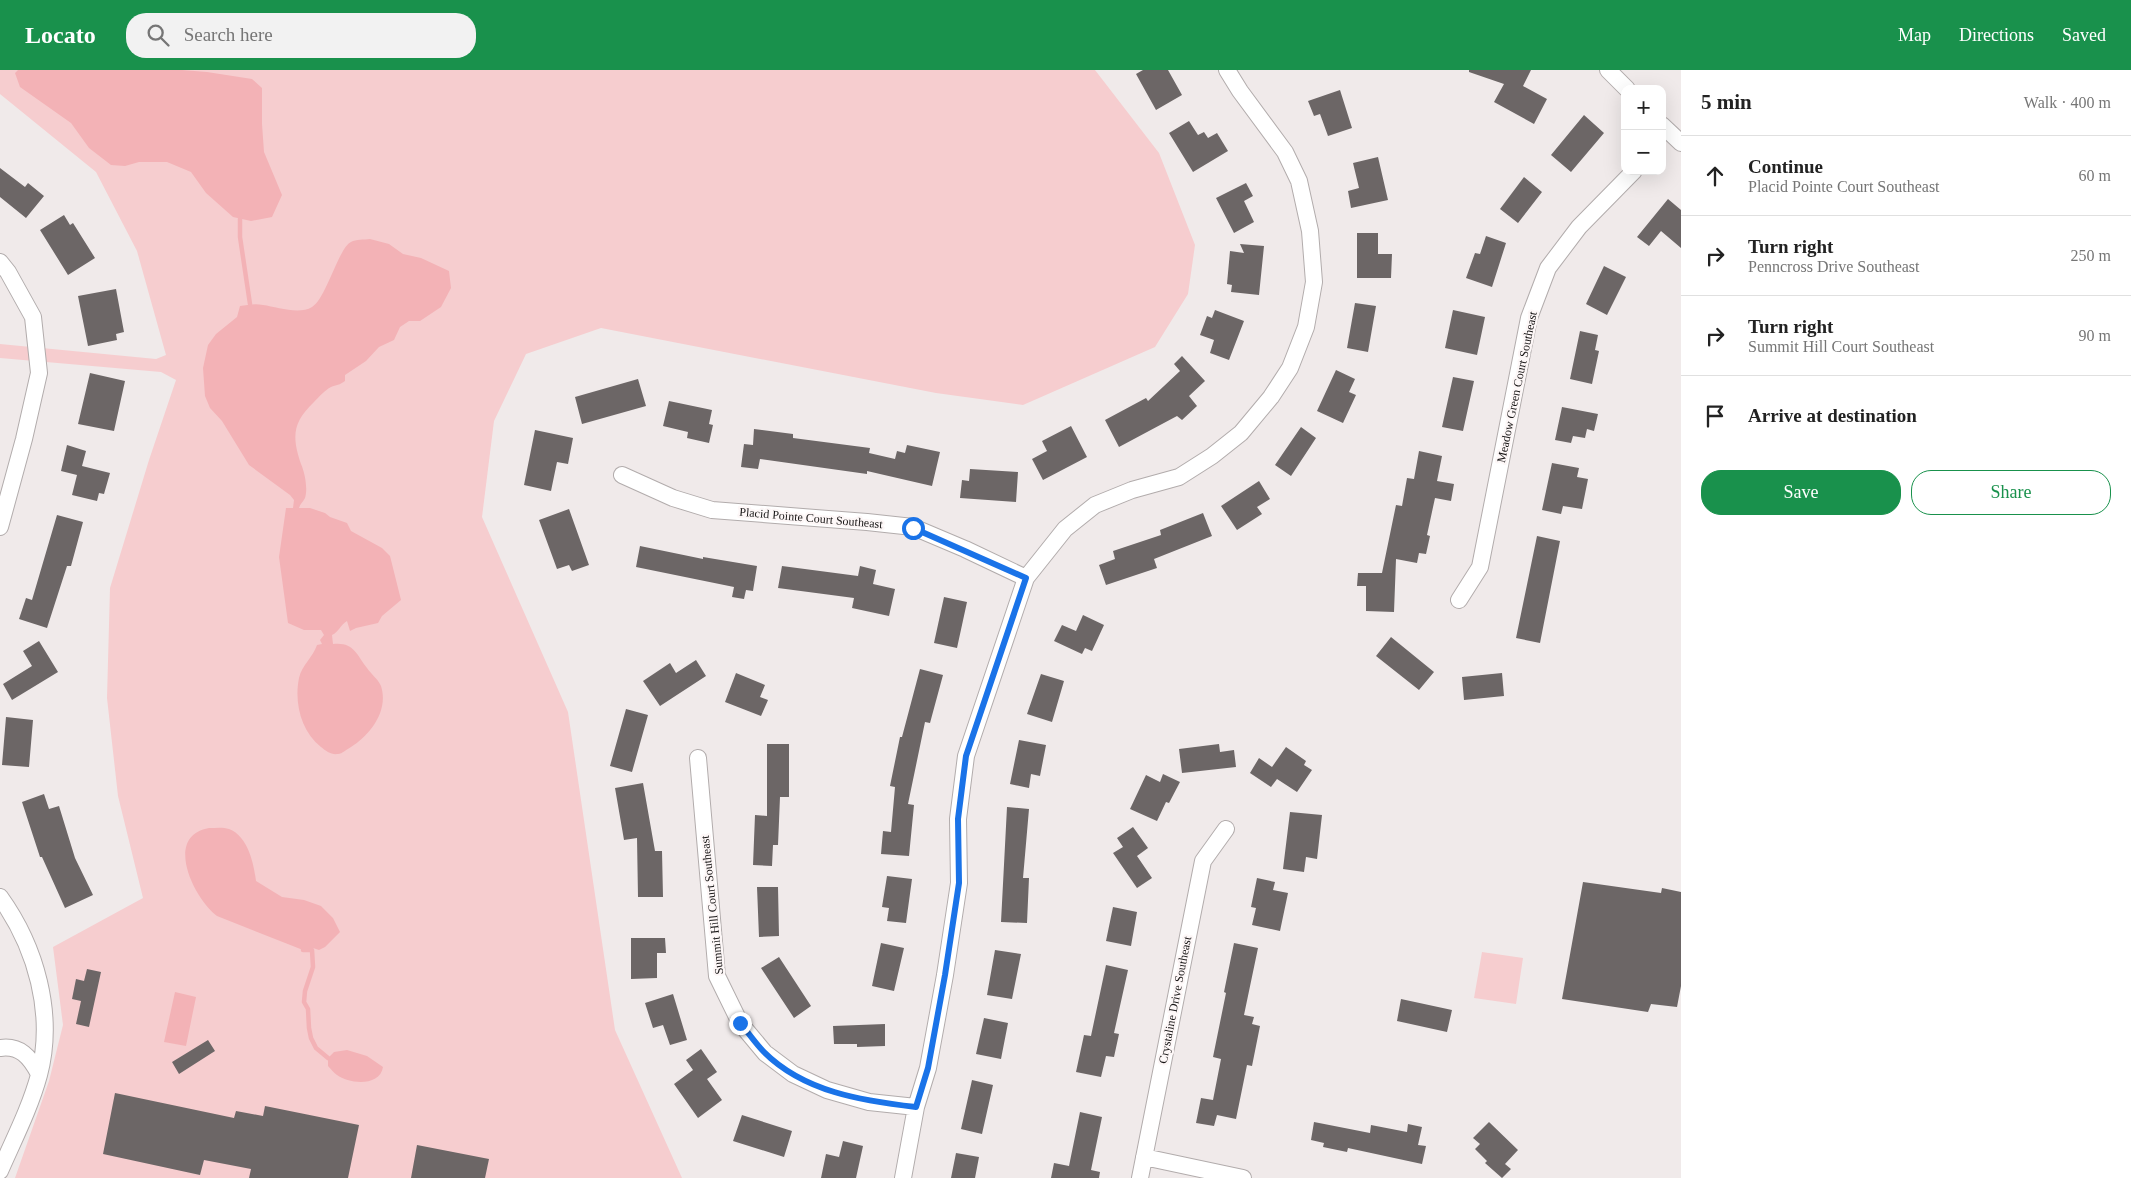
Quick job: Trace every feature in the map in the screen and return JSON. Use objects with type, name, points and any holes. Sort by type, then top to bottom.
[{"type":"street","points":[[903,1178],[916,1107],[930,1058],[959,883],[958,819],[966,756],[1026,578],[1065,529],[1095,505],[1132,490],[1179,477],[1212,456],[1242,433],[1271,397],[1290,368],[1306,327],[1314,282],[1310,231],[1299,181],[1285,152],[1240,91],[1228,70]]},
{"type":"street","points":[[1608,70],[1623,85]]},
{"type":"street","name":"Meadow Green Court Southeast","points":[[1459,600],[1480,567],[1529,318],[1548,268],[1579,227],[1630,175]]},
{"type":"street","points":[[0,262],[8,272],[33,317],[39,373],[24,439],[0,527]]},
{"type":"street","name":"Placid Pointe Court Southeast","points":[[622,475],[673,498],[712,510],[867,522],[913,528],[1026,578]]},
{"type":"street","name":"Summit Hill Court Southeast","points":[[698,758],[717,976],[740,1023],[765,1053],[793,1074],[827,1090],[869,1102],[916,1107]]},
{"type":"street","name":"Crystaline Drive Southeast","points":[[1140,1178],[1203,861],[1226,828]]},
{"type":"street","points":[[0,897],[13,916],[39,976],[44,1034],[39,1074],[0,1171]]},
{"type":"street","points":[[0,1048],[14,1048],[31,1058],[39,1074]]},
{"type":"street","points":[[1144,1157],[1243,1178]]},
{"type":"shaded area","points":[[0,70],[1095,70],[1159,153],[1195,245],[1188,294],[1155,347],[1023,405],[936,393],[601,328],[526,354],[494,421],[482,517],[568,712],[615,1030],[682,1178],[15,1178],[49,1081],[63,1025],[53,947],[143,898],[118,796],[107,698],[110,588],[149,460],[176,380],[161,372],[0,358],[0,344],[156,359],[166,355],[137,251],[96,172],[0,94]]},
{"type":"shaded area","points":[[18,70],[182,70],[252,79],[262,88],[264,152],[282,195],[272,217],[251,221],[233,217],[206,193],[191,172],[167,162],[139,162],[125,166],[111,165],[89,148],[71,123],[20,87],[15,73]]},
{"type":"shaded area","points":[[370,239],[389,244],[403,254],[421,258],[449,271],[451,288],[441,307],[420,321],[409,321],[400,327],[394,340],[379,347],[366,361],[345,375],[345,381],[331,387],[322,394],[301,417],[296,431],[296,446],[306,486],[305,498],[299,508],[310,508],[347,523],[351,531],[382,548],[390,556],[401,600],[382,616],[378,623],[350,631],[347,621],[332,635],[333,644],[346,645],[354,650],[380,683],[383,695],[380,713],[371,729],[351,747],[335,754],[321,747],[308,733],[298,707],[300,673],[317,645],[322,644],[320,640],[324,635],[321,630],[304,630],[288,623],[279,557],[286,508],[293,508],[294,500],[249,465],[222,421],[210,408],[205,396],[203,368],[208,345],[216,334],[237,317],[240,306],[257,304],[288,310],[301,310],[312,307],[322,294],[346,246],[353,241]]},
{"type":"shaded area","points":[[209,828],[227,828],[236,833],[249,851],[256,881],[282,897],[304,900],[321,906],[333,918],[340,932],[325,947],[319,950],[313,948],[303,950],[217,916],[208,908],[192,883],[185,855],[188,843],[195,833]]},
{"type":"shaded area","points":[[1482,952],[1523,958],[1516,1004],[1474,998]]},
{"type":"shaded area","points":[[175,992],[196,997],[186,1046],[164,1042]]},
{"type":"shaded area","points":[[347,1050],[367,1056],[383,1067],[381,1073],[370,1081],[363,1082],[356,1082],[337,1075],[328,1066],[328,1058],[334,1052]]},
{"type":"building","points":[[1143,70],[1168,70],[1182,95],[1156,110],[1136,74]]},
{"type":"building","points":[[1469,70],[1531,70],[1523,86],[1547,99],[1534,124],[1494,102],[1504,84],[1469,72]]},
{"type":"building","points":[[1340,90],[1352,128],[1328,136],[1320,114],[1314,116],[1308,101]]},
{"type":"building","points":[[1584,115],[1604,133],[1571,172],[1551,155]]},
{"type":"building","points":[[1189,121],[1198,135],[1204,132],[1208,138],[1217,133],[1228,151],[1193,172],[1169,133]]},
{"type":"building","points":[[1378,157],[1388,200],[1351,208],[1348,191],[1359,188],[1353,163]]},
{"type":"building","points":[[0,168],[25,187],[28,183],[44,196],[26,218],[0,197]]},
{"type":"building","points":[[1524,177],[1542,192],[1518,223],[1500,209]]},
{"type":"building","points":[[1246,183],[1253,196],[1244,201],[1254,222],[1234,233],[1216,198]]},
{"type":"building","points":[[1668,199],[1681,210],[1681,248],[1661,231],[1649,246],[1637,237]]},
{"type":"building","points":[[64,215],[70,225],[73,223],[95,258],[68,275],[40,230]]},
{"type":"building","points":[[1357,233],[1378,233],[1378,254],[1392,254],[1391,278],[1357,278]]},
{"type":"building","points":[[1486,236],[1506,243],[1492,287],[1466,278],[1475,253],[1480,254]]},
{"type":"building","points":[[1240,244],[1264,246],[1259,295],[1231,292],[1232,285],[1227,284],[1230,251],[1244,253]]},
{"type":"building","points":[[1604,266],[1626,277],[1607,315],[1586,304]]},
{"type":"building","points":[[116,289],[124,332],[116,334],[117,340],[88,346],[78,296]]},
{"type":"building","points":[[1355,303],[1376,306],[1368,352],[1347,348]]},
{"type":"building","points":[[1215,310],[1244,321],[1229,360],[1210,353],[1214,340],[1200,335],[1207,316],[1212,318]]},
{"type":"building","points":[[1453,310],[1485,317],[1477,355],[1445,348]]},
{"type":"building","points":[[1580,331],[1598,335],[1595,350],[1599,351],[1592,384],[1570,379]]},
{"type":"building","points":[[1182,356],[1205,381],[1189,396],[1197,406],[1182,420],[1177,416],[1119,447],[1105,420],[1146,398],[1148,401],[1180,371],[1174,364]]},
{"type":"building","points":[[1336,370],[1355,379],[1349,392],[1356,395],[1343,423],[1317,411]]},
{"type":"building","points":[[90,373],[125,381],[114,431],[78,424]]},
{"type":"building","points":[[1453,377],[1474,381],[1463,431],[1442,427]]},
{"type":"building","points":[[638,379],[646,406],[582,424],[575,397]]},
{"type":"building","points":[[669,401],[712,410],[709,424],[713,425],[709,443],[687,438],[688,432],[663,426]]},
{"type":"building","points":[[1562,407],[1598,414],[1594,431],[1587,429],[1585,438],[1573,436],[1571,443],[1555,440]]},
{"type":"building","points":[[1071,426],[1087,457],[1043,480],[1032,459],[1047,451],[1042,441]]},
{"type":"building","points":[[1301,427],[1316,438],[1291,476],[1275,465]]},
{"type":"building","points":[[754,429],[793,434],[793,438],[870,448],[869,453],[895,459],[897,451],[905,453],[907,445],[940,452],[932,486],[867,471],[867,474],[760,459],[758,469],[741,467],[744,444],[753,445]]},
{"type":"building","points":[[535,430],[573,438],[568,464],[557,462],[551,491],[524,485]]},
{"type":"building","points":[[67,445],[86,451],[82,466],[110,473],[104,494],[99,493],[97,501],[72,495],[77,475],[61,471]]},
{"type":"building","points":[[1419,451],[1442,456],[1437,481],[1454,484],[1451,501],[1435,498],[1427,535],[1430,536],[1426,554],[1419,553],[1417,563],[1396,559],[1394,612],[1366,611],[1366,586],[1357,586],[1358,573],[1382,573],[1396,505],[1402,506],[1407,478],[1414,479]]},
{"type":"building","points":[[1552,463],[1579,468],[1577,477],[1588,479],[1582,509],[1563,506],[1561,514],[1542,510]]},
{"type":"building","points":[[970,469],[1018,472],[1016,502],[960,498],[962,480],[969,481]]},
{"type":"building","points":[[1259,481],[1270,499],[1257,507],[1262,514],[1237,530],[1221,506]]},
{"type":"building","points":[[569,509],[589,565],[572,571],[569,565],[557,569],[539,520]]},
{"type":"building","points":[[1203,513],[1212,536],[1154,559],[1157,568],[1106,585],[1099,565],[1115,559],[1113,551],[1161,535],[1160,530]]},
{"type":"building","points":[[57,515],[83,522],[71,566],[67,566],[47,628],[19,619],[26,598],[32,600]]},
{"type":"building","points":[[1537,536],[1560,541],[1540,643],[1516,638]]},
{"type":"building","points":[[640,546],[703,559],[703,557],[757,566],[753,591],[746,590],[744,599],[732,597],[734,587],[636,567]]},
{"type":"building","points":[[782,566],[858,576],[860,566],[876,570],[873,584],[895,589],[889,616],[852,608],[854,598],[778,588]]},
{"type":"building","points":[[944,597],[967,602],[957,648],[934,643]]},
{"type":"building","points":[[1083,615],[1104,625],[1092,651],[1085,648],[1082,654],[1054,641],[1062,625],[1076,631]]},
{"type":"building","points":[[1391,637],[1434,672],[1419,690],[1376,656]]},
{"type":"building","points":[[39,641],[58,672],[12,700],[3,684],[32,666],[23,651]]},
{"type":"building","points":[[696,660],[706,676],[660,706],[643,681],[670,663],[676,673]]},
{"type":"building","points":[[920,669],[943,675],[930,723],[925,722],[908,804],[914,805],[909,856],[881,854],[883,831],[891,832],[895,787],[890,786],[900,737],[902,737]]},
{"type":"building","points":[[736,673],[765,685],[760,697],[768,700],[761,716],[725,702]]},
{"type":"building","points":[[1502,673],[1504,696],[1464,700],[1462,677]]},
{"type":"building","points":[[1041,674],[1064,681],[1052,722],[1027,714]]},
{"type":"building","points":[[626,709],[648,715],[632,772],[610,766]]},
{"type":"building","points":[[6,717],[33,720],[29,767],[2,765]]},
{"type":"building","points":[[1019,740],[1046,745],[1040,776],[1031,774],[1029,788],[1010,784]]},
{"type":"building","points":[[767,744],[789,744],[789,797],[780,797],[778,845],[773,845],[772,866],[753,865],[755,815],[767,816]]},
{"type":"building","points":[[1219,744],[1220,752],[1234,750],[1236,767],[1182,773],[1179,749]]},
{"type":"building","points":[[1286,747],[1306,761],[1304,765],[1312,770],[1297,792],[1277,779],[1271,787],[1250,773],[1259,758],[1272,767]]},
{"type":"building","points":[[1163,774],[1180,782],[1169,803],[1166,802],[1157,821],[1130,809],[1146,775],[1160,782]]},
{"type":"building","points":[[643,783],[655,851],[662,851],[663,897],[638,897],[637,838],[624,840],[615,788]]},
{"type":"building","points":[[44,794],[49,809],[59,806],[75,858],[93,895],[65,908],[42,857],[40,857],[22,802]]},
{"type":"building","points":[[1007,807],[1029,809],[1023,878],[1029,878],[1027,923],[1001,922]]},
{"type":"building","points":[[1290,812],[1322,815],[1317,859],[1306,857],[1304,872],[1283,869]]},
{"type":"building","points":[[1133,827],[1148,848],[1137,856],[1152,878],[1137,888],[1113,853],[1123,847],[1117,838]]},
{"type":"building","points":[[887,876],[912,879],[906,923],[887,921],[889,908],[882,907]]},
{"type":"building","points":[[1257,878],[1275,882],[1273,890],[1288,893],[1280,931],[1252,925],[1256,908],[1251,907]]},
{"type":"building","points":[[1583,882],[1661,893],[1662,888],[1681,892],[1681,986],[1677,1007],[1651,1004],[1648,1012],[1562,999]]},
{"type":"building","points":[[757,887],[778,887],[779,936],[759,937]]},
{"type":"building","points":[[1113,907],[1137,912],[1131,946],[1106,941]]},
{"type":"building","points":[[631,938],[665,938],[666,953],[657,953],[657,978],[631,979]]},
{"type":"building","points":[[881,943],[904,948],[894,991],[872,986]]},
{"type":"building","points":[[1234,943],[1258,948],[1244,1015],[1254,1017],[1252,1024],[1260,1026],[1252,1066],[1247,1065],[1236,1119],[1217,1115],[1214,1126],[1196,1123],[1201,1098],[1213,1100],[1221,1059],[1213,1057]]},
{"type":"building","points":[[995,950],[1021,954],[1012,999],[987,995]]},
{"type":"building","points":[[779,957],[811,1006],[794,1018],[761,968]]},
{"type":"building","points":[[1106,965],[1128,970],[1114,1033],[1119,1034],[1114,1057],[1106,1056],[1101,1077],[1076,1072],[1084,1035],[1091,1036]]},
{"type":"building","points":[[87,969],[101,972],[89,1027],[76,1024],[81,1001],[72,999],[76,979],[84,981]]},
{"type":"building","points":[[673,994],[687,1040],[670,1045],[663,1025],[653,1028],[645,1003]]},
{"type":"building","points":[[1401,999],[1452,1010],[1447,1032],[1397,1021]]},
{"type":"building","points":[[984,1018],[1008,1023],[1001,1059],[976,1054]]},
{"type":"building","points":[[885,1024],[885,1046],[857,1047],[857,1044],[834,1044],[833,1026]]},
{"type":"building","points":[[208,1040],[215,1051],[179,1074],[172,1062]]},
{"type":"building","points":[[701,1049],[717,1072],[707,1079],[722,1100],[698,1118],[674,1084],[693,1070],[686,1060]]},
{"type":"building","points":[[972,1080],[993,1085],[982,1134],[961,1129]]},
{"type":"building","points":[[115,1093],[234,1118],[236,1111],[263,1116],[265,1106],[359,1125],[348,1178],[249,1178],[251,1169],[204,1160],[200,1175],[103,1154]]},
{"type":"building","points":[[1080,1112],[1102,1117],[1091,1170],[1100,1172],[1099,1178],[1051,1178],[1054,1163],[1069,1166]]},
{"type":"building","points":[[742,1115],[792,1131],[784,1157],[733,1141]]},
{"type":"building","points":[[1314,1122],[1370,1133],[1371,1125],[1407,1132],[1408,1124],[1422,1127],[1418,1145],[1426,1146],[1422,1164],[1348,1148],[1347,1152],[1323,1147],[1324,1143],[1311,1140]]},
{"type":"building","points":[[1489,1122],[1518,1150],[1505,1164],[1511,1169],[1502,1178],[1485,1163],[1487,1161],[1475,1149],[1480,1144],[1473,1138]]},
{"type":"building","points":[[843,1141],[863,1146],[856,1178],[821,1178],[826,1154],[839,1157]]},
{"type":"building","points":[[417,1145],[489,1159],[485,1178],[411,1178]]},
{"type":"building","points":[[956,1153],[979,1157],[975,1178],[951,1178]]},
{"type":"waterway","points":[[240,219],[240,237],[250,304]]},
{"type":"waterway","points":[[303,950],[312,950],[313,967],[305,991],[304,1002],[308,1009],[311,1038],[316,1048],[328,1058]]},
{"type":"route","points":[[740,1023],[765,1053],[793,1074],[827,1090],[869,1102],[916,1107],[928,1068],[959,883],[958,819],[966,756],[1026,578],[965,549],[913,528]]}]
